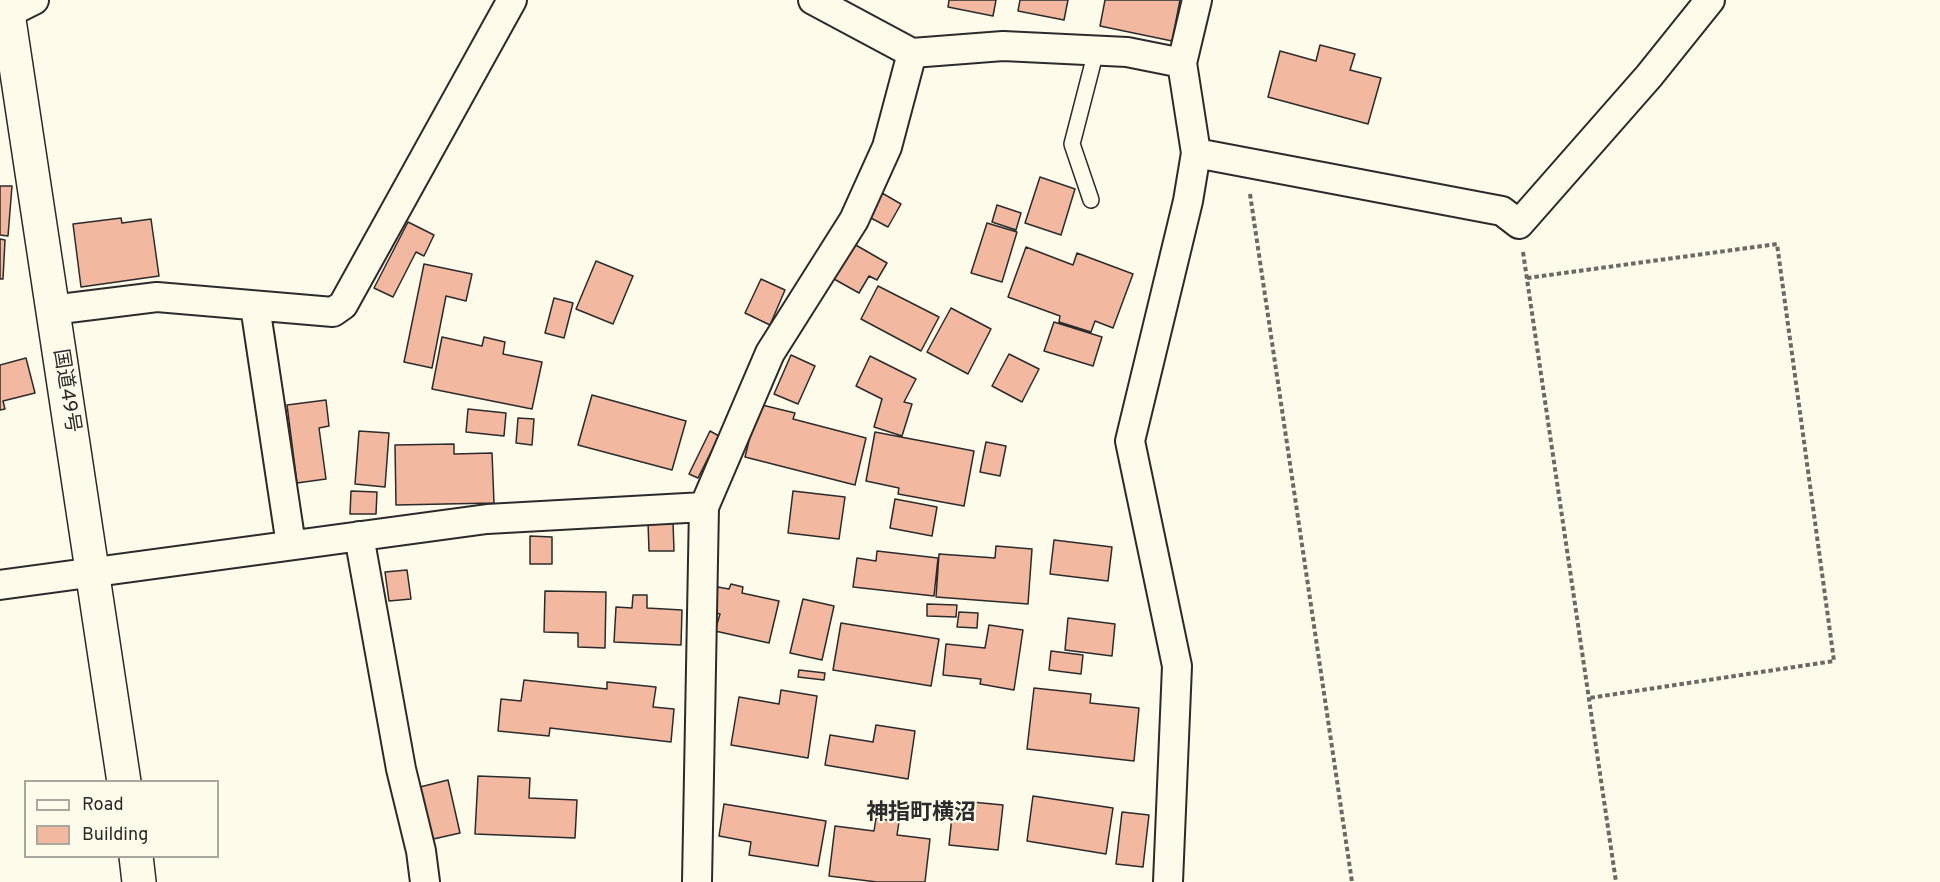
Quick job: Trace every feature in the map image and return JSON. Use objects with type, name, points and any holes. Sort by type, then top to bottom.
[{"type":"highway","name":"国道49号","points":[[16,4],[52,310],[124,780]]},
{"type":"highway","points":[[136,858],[139,882]]},
{"type":"street","points":[[52,310],[157,297],[333,312],[344,305],[512,0]]},
{"type":"street","points":[[813,0],[912,53],[1003,46],[1127,52],[1182,63]]},
{"type":"street","points":[[1168,882],[1177,666],[1131,441],[1188,201],[1196,153],[1182,63],[1197,0]]},
{"type":"street","points":[[1196,153],[1502,211],[1519,224],[1649,76],[1710,0]]},
{"type":"street","points":[[697,882],[704,507],[770,353],[854,220],[887,147],[912,53]]},
{"type":"street","points":[[255,306],[291,545]]},
{"type":"street","points":[[0,585],[487,519],[704,507]]},
{"type":"street","points":[[359,536],[401,769],[422,851],[425,882]]},
{"type":"lane","points":[[1091,200],[1072,144],[1096,51]]},
{"type":"path","points":[[1245,163],[1352,882]]},
{"type":"path","points":[[1519,224],[1616,882]]},
{"type":"path","points":[[1527,278],[1776,244],[1834,661],[1589,698]]},
{"type":"building","points":[[949,0],[996,0],[993,16],[948,7]]},
{"type":"building","points":[[1020,0],[1068,0],[1064,20],[1018,11]]},
{"type":"building","points":[[1105,0],[1180,0],[1172,41],[1100,26]]},
{"type":"building","points":[[1320,45],[1355,54],[1350,70],[1381,78],[1368,124],[1268,97],[1280,51],[1316,61]]},
{"type":"building","points":[[1040,177],[1075,189],[1061,235],[1025,223]]},
{"type":"building","points":[[0,186],[12,186],[8,236],[0,235]]},
{"type":"building","points":[[882,193],[901,204],[888,227],[869,217]]},
{"type":"building","points":[[997,205],[1021,213],[1016,230],[992,222]]},
{"type":"building","points":[[121,218],[122,223],[151,219],[159,276],[81,287],[73,224]]},
{"type":"building","points":[[408,222],[434,235],[424,256],[416,252],[393,297],[374,288]]},
{"type":"building","points":[[987,223],[1017,232],[1002,282],[971,273]]},
{"type":"building","points":[[0,239],[5,240],[3,279],[0,279]]},
{"type":"building","points":[[854,244],[887,263],[877,280],[869,276],[859,293],[834,279]]},
{"type":"building","points":[[1026,247],[1073,265],[1077,253],[1133,274],[1113,328],[1095,321],[1091,332],[1059,322],[1060,316],[1008,297]]},
{"type":"building","points":[[596,261],[633,276],[613,324],[576,309]]},
{"type":"building","points":[[424,264],[472,274],[466,301],[446,296],[432,368],[404,362]]},
{"type":"building","points":[[761,279],[785,290],[770,325],[745,313]]},
{"type":"building","points":[[878,286],[939,317],[921,351],[861,319]]},
{"type":"building","points":[[554,298],[573,303],[564,338],[545,333]]},
{"type":"building","points":[[951,308],[991,329],[968,374],[927,352]]},
{"type":"building","points":[[1054,322],[1102,337],[1093,366],[1044,351]]},
{"type":"building","points":[[442,337],[482,346],[484,337],[505,342],[503,354],[542,362],[532,409],[432,389]]},
{"type":"building","points":[[1009,354],[1039,369],[1022,402],[992,386]]},
{"type":"building","points":[[791,355],[815,366],[798,404],[774,394]]},
{"type":"building","points":[[870,356],[916,379],[904,402],[912,404],[902,436],[874,427],[882,399],[856,386]]},
{"type":"building","points":[[26,358],[35,393],[3,401],[5,409],[0,410],[0,365]]},
{"type":"building","points":[[592,395],[686,421],[672,470],[578,445]]},
{"type":"building","points":[[326,400],[329,426],[319,428],[326,479],[297,483],[287,405]]},
{"type":"building","points":[[758,404],[795,413],[793,419],[866,438],[855,485],[745,457]]},
{"type":"building","points":[[468,409],[506,413],[504,436],[466,432]]},
{"type":"building","points":[[518,418],[534,419],[532,445],[516,443]]},
{"type":"building","points":[[359,431],[389,433],[385,487],[355,484]]},
{"type":"building","points":[[710,431],[719,436],[698,478],[689,474]]},
{"type":"building","points":[[875,432],[974,451],[964,506],[898,494],[899,488],[866,481]]},
{"type":"building","points":[[986,442],[1006,446],[1000,476],[980,472]]},
{"type":"building","points":[[454,444],[454,454],[492,453],[494,503],[396,505],[395,445]]},
{"type":"building","points":[[351,491],[377,492],[376,514],[350,514]]},
{"type":"building","points":[[793,491],[845,497],[839,539],[788,533]]},
{"type":"building","points":[[895,499],[937,507],[932,536],[890,528]]},
{"type":"building","points":[[648,522],[673,522],[674,551],[649,551]]},
{"type":"building","points":[[530,536],[552,537],[552,564],[530,564]]},
{"type":"building","points":[[1054,540],[1112,547],[1108,581],[1050,574]]},
{"type":"building","points":[[996,546],[1032,549],[1028,604],[936,597],[939,554],[995,558]]},
{"type":"building","points":[[877,551],[938,558],[934,596],[853,587],[857,558],[876,561]]},
{"type":"building","points":[[407,570],[411,599],[389,601],[385,572]]},
{"type":"building","points":[[731,584],[743,587],[742,593],[779,601],[769,643],[715,631],[720,614],[712,612],[718,587],[729,589]]},
{"type":"building","points":[[545,591],[606,592],[605,648],[578,647],[578,633],[544,632]]},
{"type":"building","points":[[633,595],[647,595],[647,608],[682,610],[681,645],[614,642],[616,607],[632,608]]},
{"type":"building","points":[[803,599],[834,606],[822,660],[790,653]]},
{"type":"building","points":[[927,604],[957,605],[956,617],[927,616]]},
{"type":"building","points":[[959,612],[978,613],[977,628],[957,627]]},
{"type":"building","points":[[1068,618],[1115,624],[1112,656],[1065,650]]},
{"type":"building","points":[[841,623],[939,639],[931,686],[833,670]]},
{"type":"building","points":[[989,625],[1023,630],[1014,690],[980,684],[981,679],[943,675],[946,644],[985,648]]},
{"type":"building","points":[[1051,651],[1083,655],[1081,674],[1049,670]]},
{"type":"building","points":[[799,670],[825,673],[824,680],[798,677]]},
{"type":"building","points":[[524,680],[607,689],[607,682],[656,687],[653,707],[674,709],[671,742],[550,728],[549,736],[498,731],[501,699],[521,701]]},
{"type":"building","points":[[1034,688],[1091,694],[1090,703],[1139,708],[1134,761],[1027,749]]},
{"type":"building","points":[[781,690],[817,696],[808,758],[731,745],[739,697],[779,704]]},
{"type":"building","points":[[876,725],[915,731],[908,779],[825,765],[830,735],[873,742]]},
{"type":"building","points":[[478,776],[530,778],[529,798],[577,800],[575,838],[475,834]]},
{"type":"building","points":[[448,780],[460,833],[429,840],[416,788]]},
{"type":"building","points":[[1033,796],[1113,808],[1106,854],[1027,841]]},
{"type":"building","points":[[972,802],[1003,805],[998,850],[949,845],[953,806],[971,808]]},
{"type":"building","points":[[724,804],[826,821],[818,866],[749,855],[751,842],[719,836]]},
{"type":"building","points":[[1122,812],[1149,815],[1143,867],[1116,864]]},
{"type":"building","points":[[876,818],[899,822],[897,835],[930,839],[925,882],[877,882],[829,876],[835,826],[874,831]]},
{"type":"district","name":"神指町横沼","points":[[921,815]]}]
